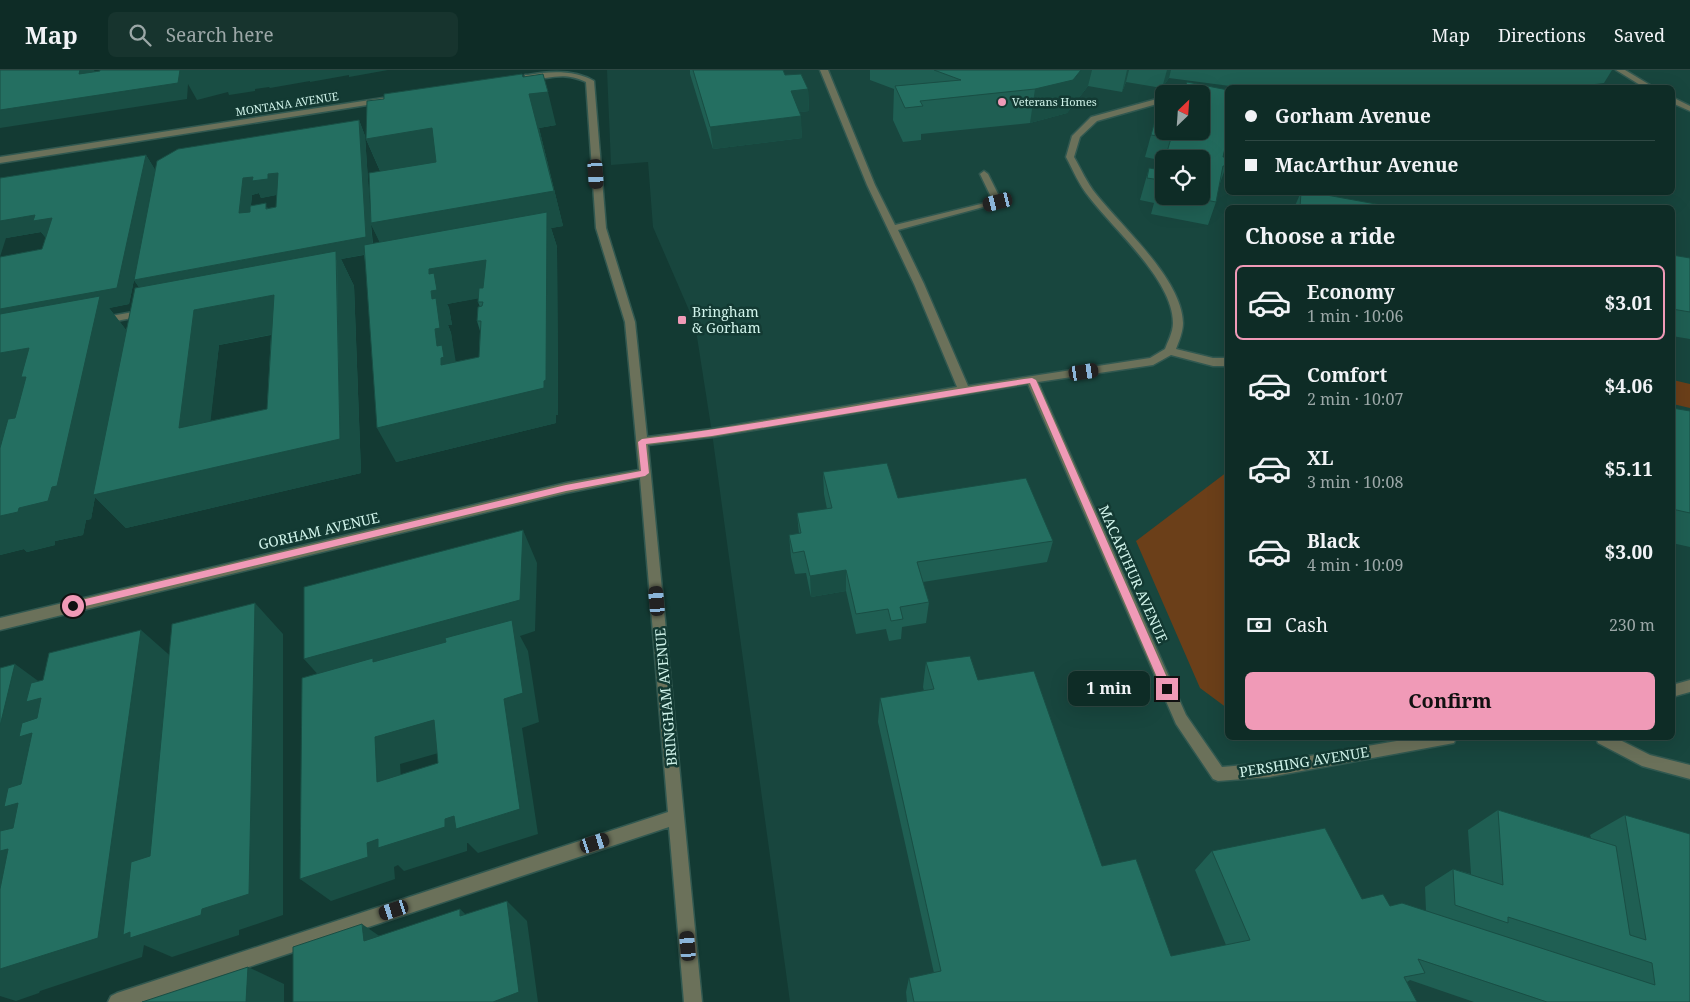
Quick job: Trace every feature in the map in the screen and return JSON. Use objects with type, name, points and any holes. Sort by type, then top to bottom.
[{"type":"street","points":[[824,70],[871,185],[919,284],[964,390]]},
{"type":"street","points":[[1620,70],[1646,85]]},
{"type":"street","name":"BRINGHAM AVENUE","points":[[519,78],[558,72],[578,74],[590,81],[601,228],[630,322],[693,1002]]},
{"type":"street","name":"MONTANA AVENUE","points":[[0,160],[392,98]]},
{"type":"street","points":[[642,442],[712,433],[964,390],[1153,361],[1170,351],[1178,323],[1174,302],[1163,282],[1143,254],[1090,192],[1070,157],[1076,136],[1094,119],[1155,102]]},
{"type":"street","points":[[1675,102],[1690,109]]},
{"type":"street","points":[[892,229],[998,202],[984,174]]},
{"type":"street","points":[[88,324],[156,310]]},
{"type":"street","points":[[1170,351],[1212,362],[1225,362]]},
{"type":"street","name":"MACARTHUR AVENUE","points":[[1032,380],[1181,719],[1218,774]]},
{"type":"street","name":"GORHAM AVENUE","points":[[0,624],[546,493],[645,473]]},
{"type":"street","points":[[1675,690],[1690,686]]},
{"type":"street","name":"PERSHING AVENUE","points":[[1218,774],[1269,770],[1438,740]]},
{"type":"street","points":[[1607,740],[1647,761],[1690,772]]},
{"type":"street","points":[[117,1002],[676,817]]},
{"type":"shaded area","points":[[607,70],[1690,70],[1690,1002],[790,1002],[712,433],[695,324],[653,227],[648,162],[611,165]]},
{"type":"shaded area","points":[[1675,380],[1690,384],[1690,408],[1675,404]]},
{"type":"shaded area","points":[[1225,474],[1225,707],[1200,688],[1136,541]]},
{"type":"building","points":[[0,70],[80,70],[79,74],[100,70],[180,70],[178,83],[0,110]]},
{"type":"building","points":[[693,70],[783,70],[785,75],[801,74],[808,89],[791,91],[801,116],[710,127]]},
{"type":"building","points":[[934,70],[1081,70],[1073,80],[1035,89],[920,101],[923,106],[905,108],[895,86],[961,80]]},
{"type":"building","points":[[522,74],[523,77],[543,74],[548,92],[529,94],[554,191],[371,223],[369,173],[436,162],[432,128],[366,139],[367,101],[384,99],[384,94]]},
{"type":"building","points":[[1187,82],[1202,85],[1186,85]]},
{"type":"building","points":[[1210,86],[1225,89],[1225,148],[1223,157],[1225,157],[1225,166],[1223,166],[1216,202],[1210,201],[1210,150],[1168,150],[1170,140],[1210,140]]},
{"type":"building","points":[[359,120],[366,237],[134,280],[157,161],[178,149]],"holes":[[[278,173],[276,207],[266,209],[266,203],[250,206],[250,212],[239,213],[243,178],[253,177],[252,181],[268,179],[268,174]]]},
{"type":"building","points":[[1155,121],[1155,136],[1151,135]]},
{"type":"building","points":[[146,155],[117,288],[0,309],[0,257],[42,249],[52,218],[33,221],[35,215],[0,221],[0,178]]},
{"type":"building","points":[[1149,168],[1155,169],[1155,179],[1147,178]]},
{"type":"building","points":[[1301,195],[1326,195],[1382,205],[1300,205]]},
{"type":"building","points":[[547,212],[546,380],[544,381],[544,388],[377,428],[364,245]],"holes":[[[486,260],[483,288],[479,288],[478,302],[483,302],[482,306],[478,307],[477,321],[481,321],[479,357],[441,365],[441,358],[444,357],[442,345],[437,346],[435,329],[440,328],[436,298],[432,299],[431,291],[437,290],[434,273],[429,274],[429,269]]]},
{"type":"building","points":[[336,251],[340,439],[93,495],[135,288]],"holes":[[[274,295],[267,409],[179,428],[194,310]]]},
{"type":"building","points":[[1675,256],[1690,258],[1690,312],[1675,310]]},
{"type":"building","points":[[100,296],[57,486],[52,487],[48,501],[19,508],[18,512],[0,516],[0,448],[8,419],[15,418],[26,377],[21,377],[29,348],[0,353],[0,314]]},
{"type":"building","points":[[1675,408],[1690,411],[1690,513],[1675,510]]},
{"type":"building","points":[[887,463],[898,498],[1026,478],[1053,541],[917,562],[929,602],[900,607],[903,619],[891,621],[888,609],[856,614],[846,570],[810,576],[804,551],[793,553],[789,535],[801,533],[797,513],[832,508],[823,472]]},
{"type":"building","points":[[523,530],[520,600],[304,659],[304,587]]},
{"type":"building","points":[[255,603],[249,894],[202,909],[201,915],[130,938],[130,932],[123,935],[131,862],[150,856],[172,624]]},
{"type":"building","points":[[512,620],[523,693],[504,699],[520,809],[456,829],[454,816],[445,819],[445,827],[378,848],[378,839],[367,843],[368,857],[300,879],[302,678],[373,658],[373,662],[446,642],[445,638]],"holes":[[[434,720],[438,763],[377,782],[375,737]]]},
{"type":"building","points":[[141,630],[98,938],[0,969],[0,889],[8,849],[0,851],[0,831],[13,828],[18,803],[4,807],[8,788],[21,784],[32,733],[19,737],[22,723],[37,718],[41,698],[26,702],[31,683],[43,680],[49,653]]},
{"type":"building","points":[[970,656],[978,680],[1034,671],[1102,866],[1136,859],[1171,956],[1250,940],[1212,851],[1325,828],[1362,899],[1383,894],[1390,906],[1402,903],[1655,985],[1652,963],[1508,917],[1508,923],[1455,905],[1453,869],[1503,885],[1498,810],[1616,846],[1630,935],[1646,940],[1625,815],[1690,834],[1690,1002],[1547,1002],[1418,959],[1425,973],[1404,977],[1417,1002],[914,1002],[909,978],[941,971],[880,698],[934,689],[926,662]]},
{"type":"building","points":[[15,664],[0,726],[0,668]]},
{"type":"building","points":[[507,901],[519,992],[493,1002],[293,1002],[293,947],[362,924],[364,941],[460,909],[460,916]]},
{"type":"building","points":[[248,967],[246,1002],[142,1002]]},
{"type":"place","name":"Veterans Homes","points":[[1002,102]]},
{"type":"place","name":"Bringham & Gorham","points":[[682,320]]},
{"type":"route","points":[[73,606],[566,488],[645,473],[642,442],[712,433],[1032,380],[1167,689]]}]
